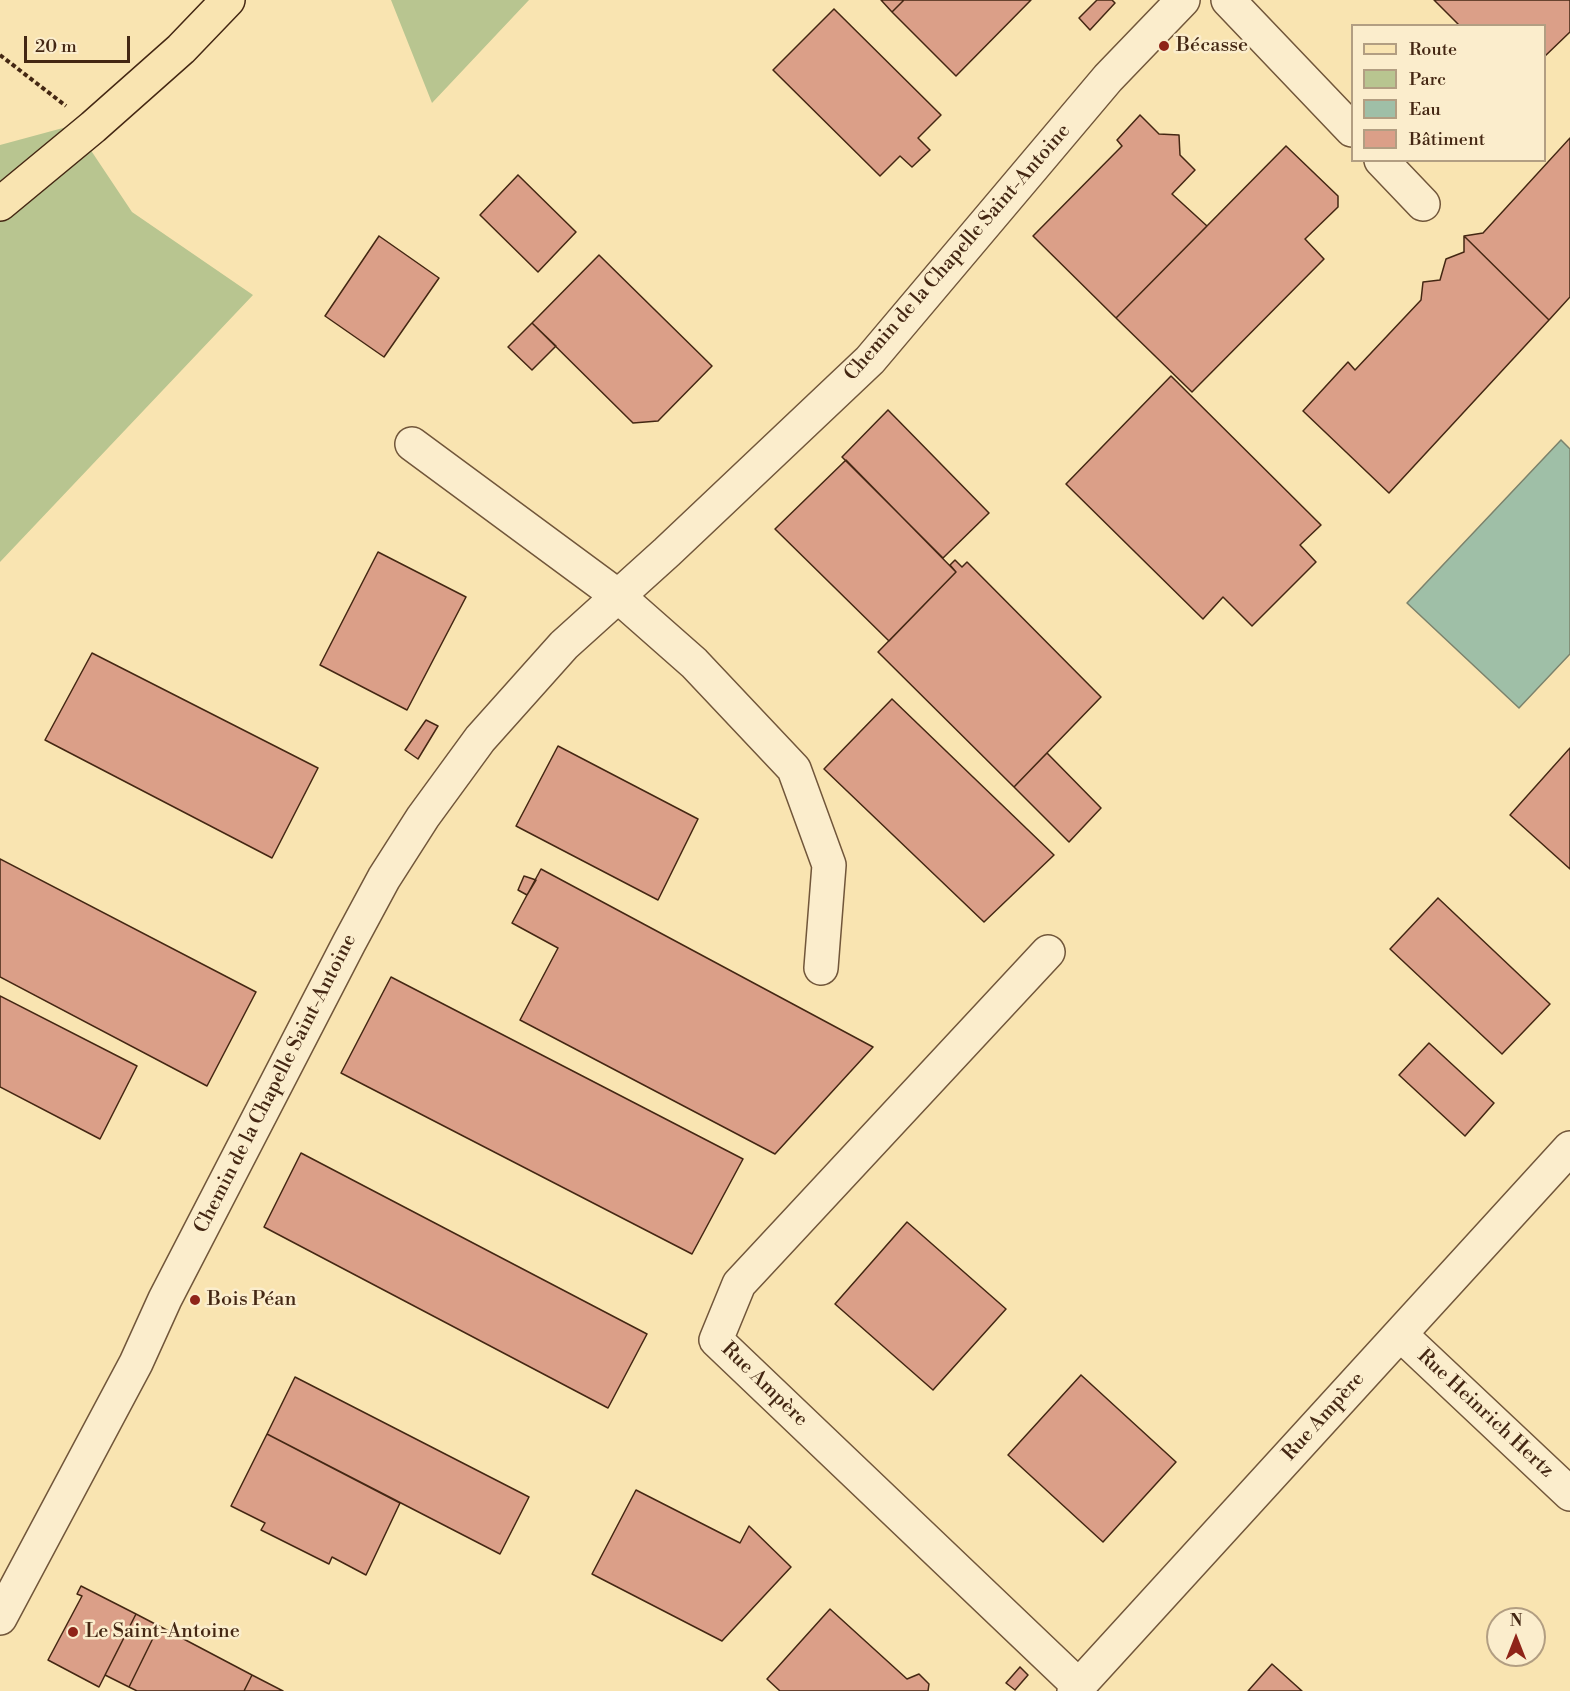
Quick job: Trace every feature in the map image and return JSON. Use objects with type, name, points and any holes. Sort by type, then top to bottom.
[{"type":"main road","points":[[0,204],[93,128],[181,49],[228,0]]},
{"type":"street","name":"Chemin de la Chapelle Saint-Antoine","points":[[0,1618],[49,1530],[136,1363],[165,1299],[384,878],[423,818],[480,739],[564,645],[870,360],[1108,78],[1183,0]]},
{"type":"street","points":[[1228,0],[1351,128]]},
{"type":"street","points":[[1384,162],[1423,204]]},
{"type":"street","points":[[412,444],[618,596],[694,663],[794,769],[829,865],[821,968]]},
{"type":"street","name":"Rue Ampère","points":[[1048,952],[738,1284],[716,1340],[1076,1688],[1570,1148]]},
{"type":"street","name":"Rue Heinrich Hertz","points":[[1400,1335],[1570,1494]]},
{"type":"path","points":[[0,55],[93,128]]},
{"type":"green space","points":[[391,0],[529,0],[432,103]]},
{"type":"green space","points":[[74,125],[132,212],[253,295],[0,562],[0,145]]},
{"type":"water","points":[[1561,440],[1570,449],[1570,654],[1519,708],[1407,603]]},
{"type":"building","points":[[881,0],[904,0],[892,12]]},
{"type":"building","points":[[904,0],[1031,0],[956,76],[892,12]]},
{"type":"building","points":[[1097,0],[1112,0],[1115,3],[1090,30],[1079,18]]},
{"type":"building","points":[[1434,0],[1570,0],[1570,32],[1546,55],[1546,24],[1458,24]]},
{"type":"building","points":[[834,9],[941,115],[918,138],[930,150],[912,167],[900,156],[880,176],[773,70]]},
{"type":"building","points":[[1140,115],[1159,134],[1179,135],[1180,155],[1195,170],[1172,194],[1207,226],[1116,318],[1033,236],[1122,146],[1117,140]]},
{"type":"building","points":[[1570,138],[1570,297],[1549,320],[1464,236],[1483,233]]},
{"type":"building","points":[[1286,146],[1338,196],[1338,207],[1305,239],[1324,259],[1192,392],[1116,318]]},
{"type":"building","points":[[518,175],[576,232],[538,272],[480,215]]},
{"type":"building","points":[[379,236],[439,278],[384,357],[325,316]]},
{"type":"building","points":[[1464,236],[1549,320],[1389,493],[1303,411],[1348,362],[1355,370],[1421,300],[1423,282],[1440,280],[1446,259],[1464,252]]},
{"type":"building","points":[[599,255],[712,366],[658,421],[633,423],[532,323]]},
{"type":"building","points":[[532,323],[556,346],[532,370],[508,347]]},
{"type":"building","points":[[1171,376],[1321,525],[1300,545],[1316,562],[1252,626],[1223,597],[1203,619],[1066,484]]},
{"type":"building","points":[[888,410],[989,513],[943,558],[842,457]]},
{"type":"building","points":[[846,460],[956,572],[889,641],[775,529]]},
{"type":"building","points":[[378,552],[466,597],[407,710],[320,665]]},
{"type":"building","points":[[955,560],[962,567],[967,562],[1101,697],[1014,787],[878,652],[956,572],[950,565]]},
{"type":"building","points":[[92,653],[318,768],[272,858],[45,740]]},
{"type":"building","points":[[892,699],[1054,855],[984,922],[824,769]]},
{"type":"building","points":[[426,720],[438,726],[418,759],[405,750]]},
{"type":"building","points":[[558,746],[698,819],[658,900],[516,826]]},
{"type":"building","points":[[1570,748],[1570,869],[1510,815]]},
{"type":"building","points":[[1047,753],[1101,808],[1069,842],[1014,787]]},
{"type":"building","points":[[0,859],[256,992],[207,1086],[0,977]]},
{"type":"building","points":[[541,869],[873,1047],[775,1154],[520,1020],[558,948],[512,923]]},
{"type":"building","points":[[524,876],[536,880],[527,895],[518,890]]},
{"type":"building","points":[[1438,898],[1550,1004],[1502,1054],[1390,949]]},
{"type":"building","points":[[391,977],[743,1159],[692,1254],[341,1073]]},
{"type":"building","points":[[0,996],[137,1066],[100,1139],[0,1087]]},
{"type":"building","points":[[1429,1043],[1494,1103],[1465,1136],[1399,1075]]},
{"type":"building","points":[[301,1153],[647,1334],[608,1408],[264,1227]]},
{"type":"building","points":[[907,1222],[1006,1309],[933,1390],[835,1304]]},
{"type":"building","points":[[1081,1375],[1176,1462],[1103,1542],[1008,1455]]},
{"type":"building","points":[[295,1377],[529,1497],[500,1554],[267,1434]]},
{"type":"building","points":[[267,1434],[400,1503],[366,1575],[332,1557],[329,1564],[261,1530],[265,1523],[231,1506]]},
{"type":"building","points":[[636,1490],[740,1543],[749,1526],[791,1567],[722,1641],[592,1574]]},
{"type":"building","points":[[81,1586],[136,1614],[99,1687],[48,1660],[82,1596],[77,1594]]},
{"type":"building","points":[[830,1609],[907,1679],[919,1674],[929,1684],[928,1691],[780,1691],[767,1679]]},
{"type":"building","points":[[136,1614],[159,1626],[129,1687],[105,1675]]},
{"type":"building","points":[[159,1626],[252,1675],[244,1691],[137,1691],[129,1687]]},
{"type":"building","points":[[1272,1664],[1302,1691],[1248,1691]]},
{"type":"building","points":[[1020,1667],[1028,1675],[1015,1690],[1006,1683]]},
{"type":"building","points":[[252,1675],[283,1691],[244,1691]]},
{"type":"place","name":"Bécasse","points":[[1164,46]]},
{"type":"place","name":"Bois Péan","points":[[195,1300]]},
{"type":"place","name":"Le Saint-Antoine","points":[[73,1632]]}]
